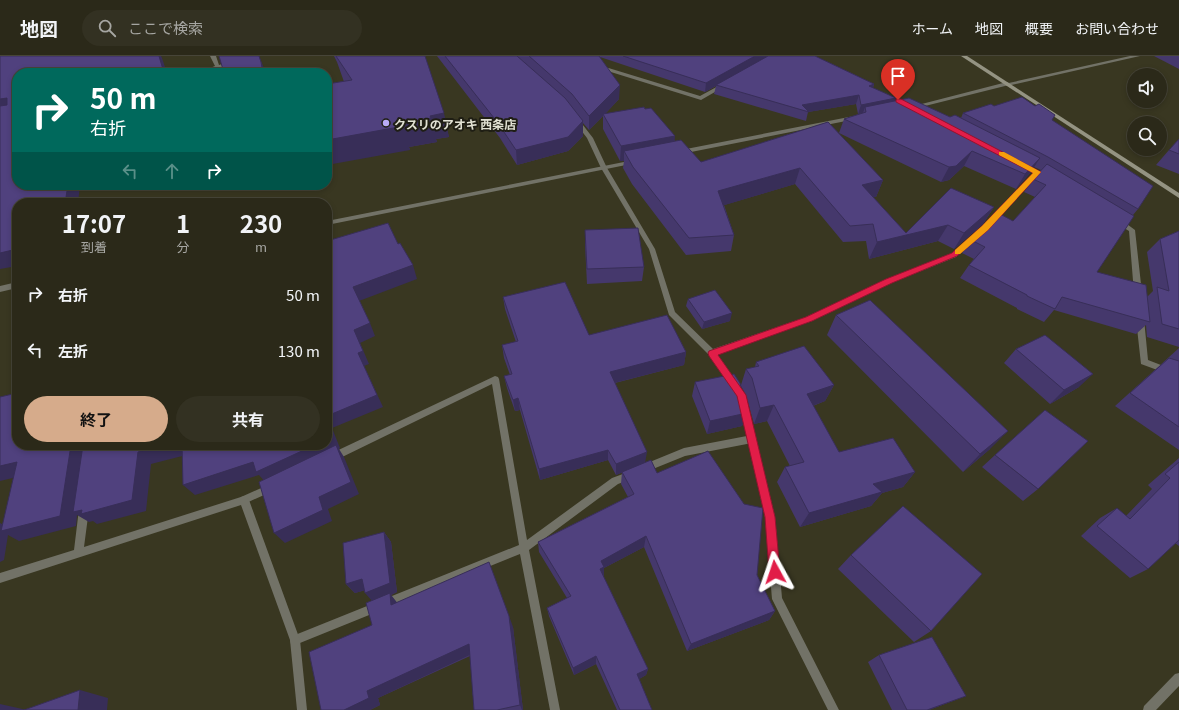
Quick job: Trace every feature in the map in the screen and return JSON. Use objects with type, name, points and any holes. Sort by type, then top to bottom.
[{"type":"main road","points":[[964,56],[1179,196]]},
{"type":"street","points":[[213,56],[217,66]]},
{"type":"street","points":[[212,68],[251,56]]},
{"type":"street","points":[[912,107],[1007,84],[1137,56]]},
{"type":"street","points":[[597,66],[701,98],[729,83]]},
{"type":"street","points":[[905,106],[912,107],[926,114]]},
{"type":"street","points":[[573,115],[590,138],[604,168],[652,250],[672,313],[712,353],[739,392],[752,439],[770,517],[777,599],[834,710]]},
{"type":"street","points":[[672,154],[857,117]]},
{"type":"street","points":[[332,222],[642,160]]},
{"type":"street","points":[[1016,161],[1051,180]]},
{"type":"street","points":[[712,353],[809,319],[889,281],[954,255],[985,228],[1037,172]]},
{"type":"street","points":[[1112,217],[1132,230],[1138,300]]},
{"type":"street","points":[[0,289],[12,287]]},
{"type":"street","points":[[1140,315],[1144,362],[1179,375]]},
{"type":"street","points":[[323,462],[495,379],[524,548],[555,710]]},
{"type":"street","points":[[295,640],[524,548],[615,481],[684,452],[752,439]]},
{"type":"street","points":[[0,578],[244,500],[280,483]]},
{"type":"street","points":[[78,553],[85,499]]},
{"type":"street","points":[[244,500],[295,640],[302,710]]},
{"type":"street","points":[[1148,710],[1179,678]]},
{"type":"building","points":[[0,56],[159,56],[163,68],[12,68],[12,190],[67,190],[66,198],[12,198],[12,250],[0,253],[0,106],[7,105],[7,98],[0,99]]},
{"type":"building","points":[[219,56],[259,56],[262,68],[223,68]]},
{"type":"building","points":[[336,56],[425,56],[444,113],[430,116],[431,118],[403,123],[404,126],[332,139],[332,83],[352,80]]},
{"type":"building","points":[[445,56],[517,56],[565,98],[583,121],[568,137],[516,150],[498,123]]},
{"type":"building","points":[[529,56],[599,56],[620,85],[589,116],[572,94]]},
{"type":"building","points":[[623,56],[755,56],[706,83]]},
{"type":"building","points":[[768,56],[815,56],[874,84],[869,86],[896,98],[861,105],[859,95],[802,105],[809,112],[716,85]]},
{"type":"building","points":[[1022,97],[1035,106],[1039,104],[1055,115],[1052,120],[1153,186],[1138,209],[1048,157],[963,113],[991,104],[994,106]]},
{"type":"building","points":[[909,98],[950,117],[955,115],[1040,158],[1025,174],[972,151],[956,166],[949,167],[844,119],[866,112],[865,107]]},
{"type":"building","points":[[644,107],[645,109],[651,108],[675,136],[621,146],[603,114]]},
{"type":"building","points":[[828,122],[883,180],[862,185],[906,233],[951,188],[994,207],[964,233],[948,225],[877,242],[873,224],[850,226],[800,168],[718,191],[734,235],[689,238],[633,167],[624,151],[681,140],[701,162]]},
{"type":"building","points":[[1179,139],[1179,154],[1169,150]]},
{"type":"building","points":[[1047,164],[1134,216],[1097,272],[1146,285],[1150,322],[1062,297],[1055,309],[969,265],[985,247],[971,240],[1000,214],[1013,221],[1046,185],[1033,179]]},
{"type":"building","points":[[388,223],[398,244],[400,243],[413,265],[353,287],[370,323],[354,330],[363,351],[358,353],[377,395],[332,414],[332,240]]},
{"type":"building","points":[[638,228],[644,267],[587,269],[585,230]]},
{"type":"building","points":[[1179,231],[1179,329],[1162,324],[1157,287],[1169,291],[1160,239]]},
{"type":"building","points":[[565,282],[589,335],[667,315],[686,352],[610,372],[647,452],[616,464],[608,450],[539,469],[518,398],[513,400],[504,376],[512,374],[502,345],[518,341],[503,297]]},
{"type":"building","points":[[715,290],[732,313],[704,322],[688,299]]},
{"type":"building","points":[[870,300],[1008,431],[980,454],[836,315]]},
{"type":"building","points":[[1045,335],[1093,374],[1064,390],[1016,349]]},
{"type":"building","points":[[804,346],[834,385],[807,394],[839,452],[893,438],[915,472],[873,484],[882,492],[809,513],[785,467],[804,462],[774,405],[760,408],[752,378],[746,369],[759,366],[756,362]]},
{"type":"building","points":[[1169,358],[1179,361],[1179,427],[1130,393]]},
{"type":"building","points":[[734,374],[740,383],[747,413],[710,421],[695,382]]},
{"type":"building","points":[[12,394],[12,450],[70,450],[60,516],[1,531],[17,462],[0,466],[0,397]]},
{"type":"building","points":[[1045,410],[1088,441],[1038,489],[995,455]]},
{"type":"building","points":[[336,445],[351,482],[319,497],[323,510],[274,533],[259,482],[326,450],[332,450],[332,447]]},
{"type":"building","points":[[82,450],[147,450],[138,452],[132,500],[81,514],[82,510],[73,512]]},
{"type":"building","points":[[182,450],[304,450],[256,472],[253,462],[183,485]]},
{"type":"building","points":[[708,451],[744,504],[763,508],[757,575],[775,611],[691,644],[646,536],[601,561],[604,567],[600,569],[648,669],[637,674],[652,710],[620,710],[596,656],[573,668],[547,608],[571,596],[538,542],[634,494],[622,472],[651,460],[657,473]]},
{"type":"building","points":[[1179,462],[1179,540],[1148,569],[1097,526],[1117,508],[1130,519],[1170,478],[1165,474]]},
{"type":"building","points":[[903,506],[982,574],[931,631],[851,555]]},
{"type":"building","points":[[384,532],[390,583],[365,593],[362,579],[346,584],[343,543]]},
{"type":"building","points":[[489,562],[509,616],[520,705],[497,710],[474,710],[469,644],[367,691],[369,698],[344,710],[321,710],[309,652],[372,625],[366,603],[390,593],[391,605]]},
{"type":"building","points":[[932,637],[966,696],[927,710],[907,710],[879,655]]},
{"type":"building","points":[[80,690],[78,710],[24,710]]},
{"type":"slow traffic","points":[[957,252],[985,228],[1037,172],[1002,154]]},
{"type":"place","name":"クスリのアオキ 西条店","points":[[386,123]]},
{"type":"route","points":[[775,572],[770,517],[741,395],[712,353],[809,319],[889,281],[954,255],[985,228],[1037,172],[898,100]]}]
